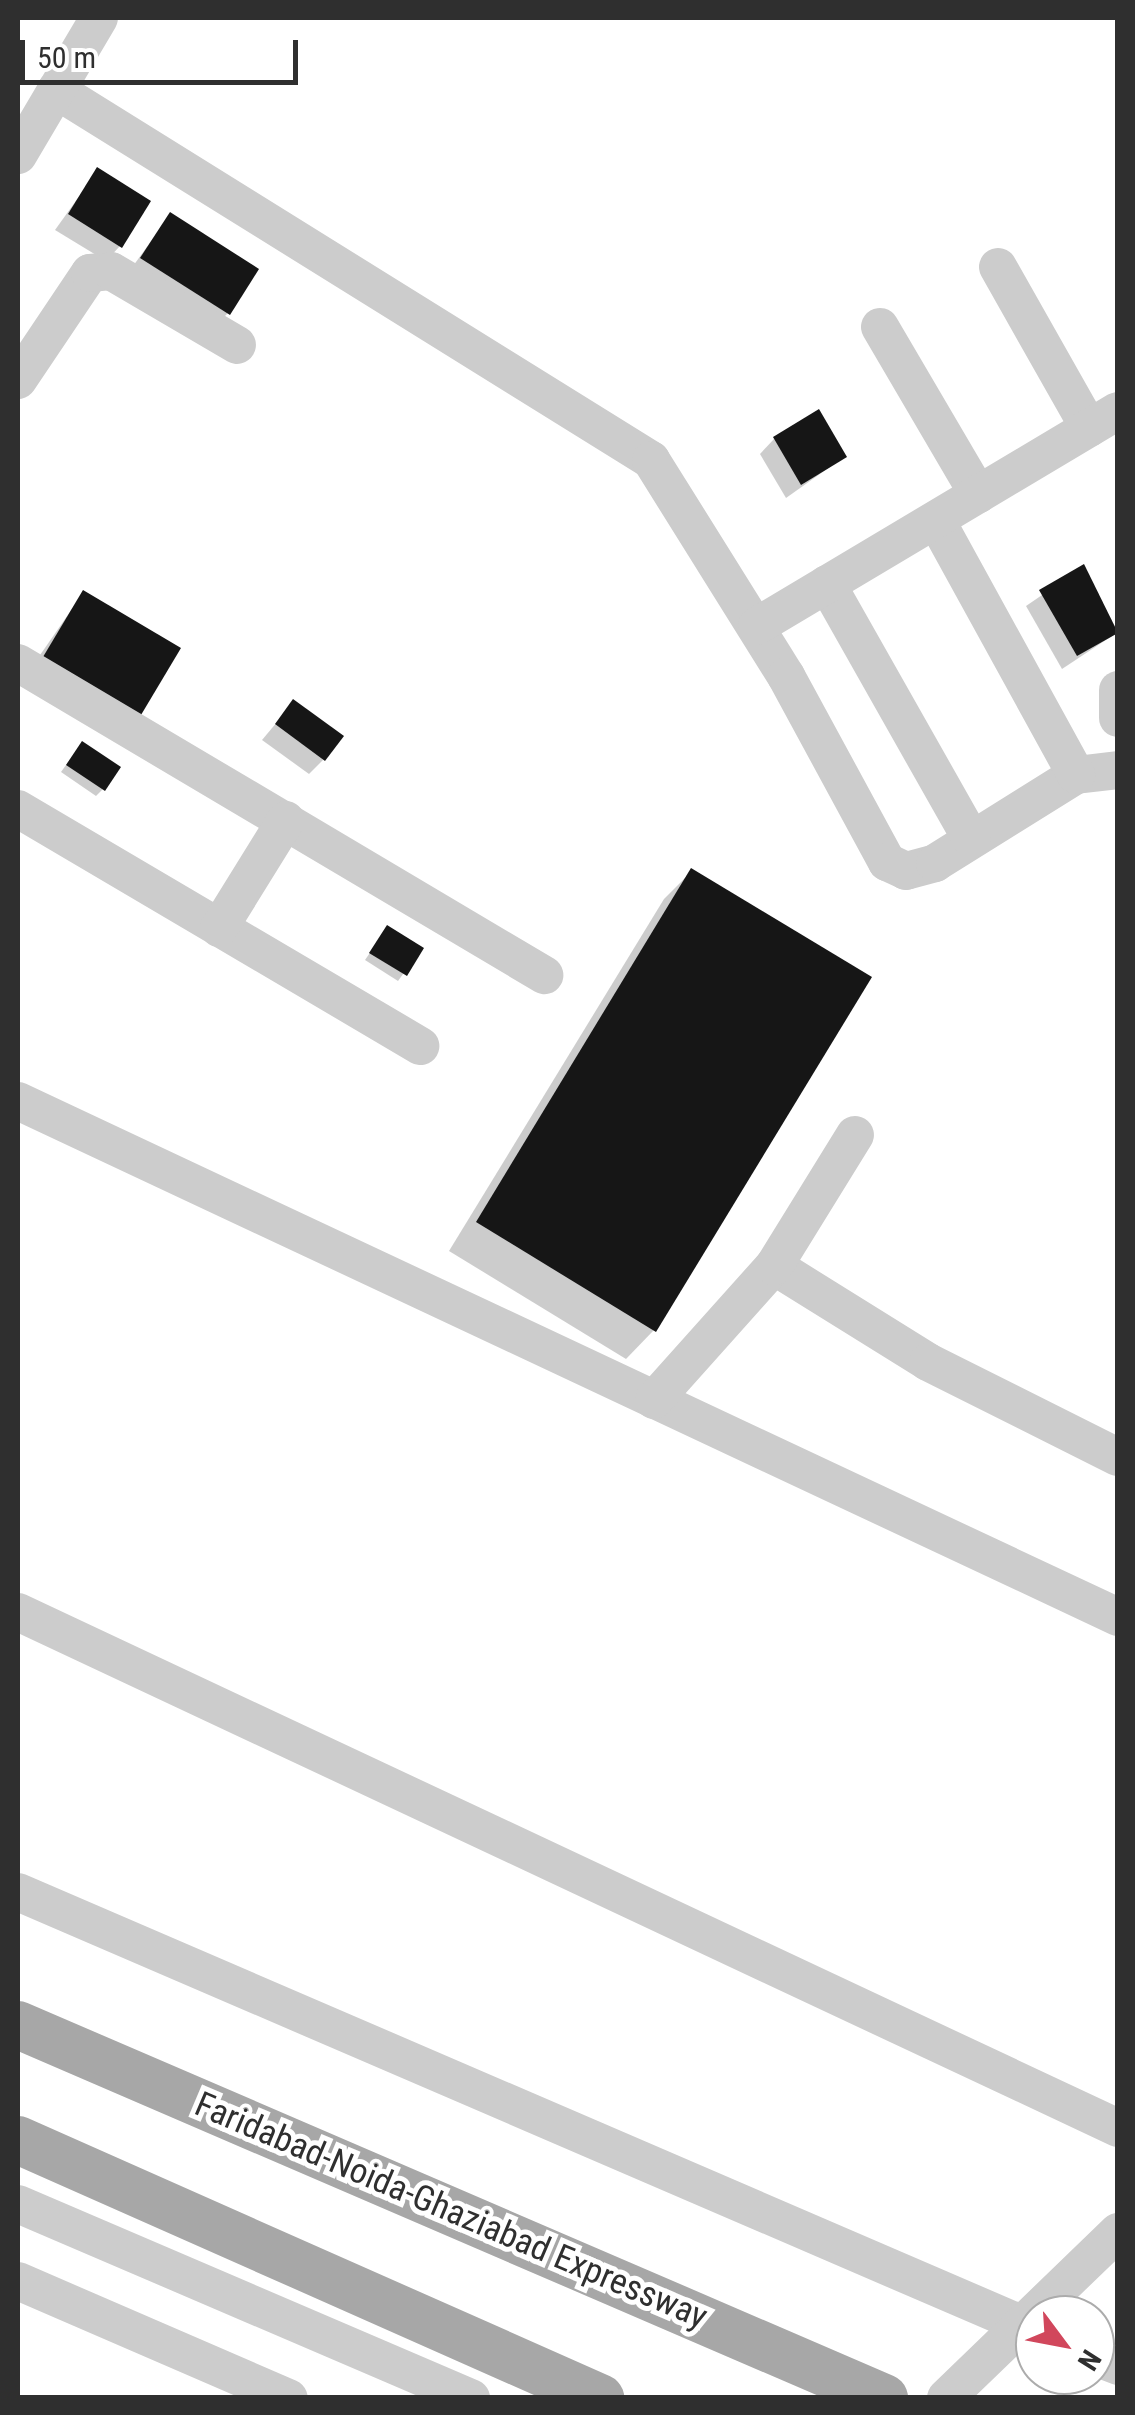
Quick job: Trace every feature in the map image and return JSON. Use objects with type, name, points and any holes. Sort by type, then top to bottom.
[{"type":"main road","name":"Faridabad-Noida-Ghaziabad Expressway","points":[[18,2025],[884,2398]]},
{"type":"main road","points":[[18,2140],[600,2398]]},
{"type":"street","points":[[18,156],[99,18]]},
{"type":"street","points":[[56,90],[652,460],[756,626],[887,862],[906,871],[971,840],[1106,765],[936,520]]},
{"type":"street","points":[[756,626],[1103,420],[998,267]]},
{"type":"street","points":[[18,380],[90,272],[111,271],[237,345]]},
{"type":"street","points":[[880,328],[978,494]]},
{"type":"street","points":[[827,584],[971,840]]},
{"type":"street","points":[[18,663],[544,975]]},
{"type":"street","points":[[1118,690],[1118,718]]},
{"type":"street","points":[[18,809],[420,1046]]},
{"type":"street","points":[[219,928],[286,820]]},
{"type":"street","points":[[18,1102],[1118,1617]]},
{"type":"street","points":[[654,1400],[774,1266],[855,1135]]},
{"type":"street","points":[[774,1266],[928,1362],[1118,1457]]},
{"type":"street","points":[[18,1612],[1118,2128]]},
{"type":"street","points":[[18,1892],[1015,2321]]},
{"type":"street","points":[[18,2204],[471,2398]]},
{"type":"street","points":[[1058,2295],[1118,2232]]},
{"type":"street","points":[[18,2280],[289,2398]]},
{"type":"street","points":[[946,2398],[1015,2338]]},
{"type":"building","points":[[97,167],[151,201],[122,248],[68,214]]},
{"type":"building","points":[[170,212],[259,269],[230,315],[140,258]]},
{"type":"building","points":[[819,409],[847,457],[801,485],[773,437]]},
{"type":"building","points":[[1084,564],[1118,633],[1077,656],[1039,590]]},
{"type":"building","points":[[83,590],[181,648],[138,720],[40,662]]},
{"type":"building","points":[[293,699],[344,736],[325,761],[275,724]]},
{"type":"building","points":[[82,741],[121,767],[105,791],[66,765]]},
{"type":"building","points":[[691,868],[872,977],[656,1332],[476,1222]]},
{"type":"building","points":[[387,925],[424,948],[407,976],[369,953]]}]
